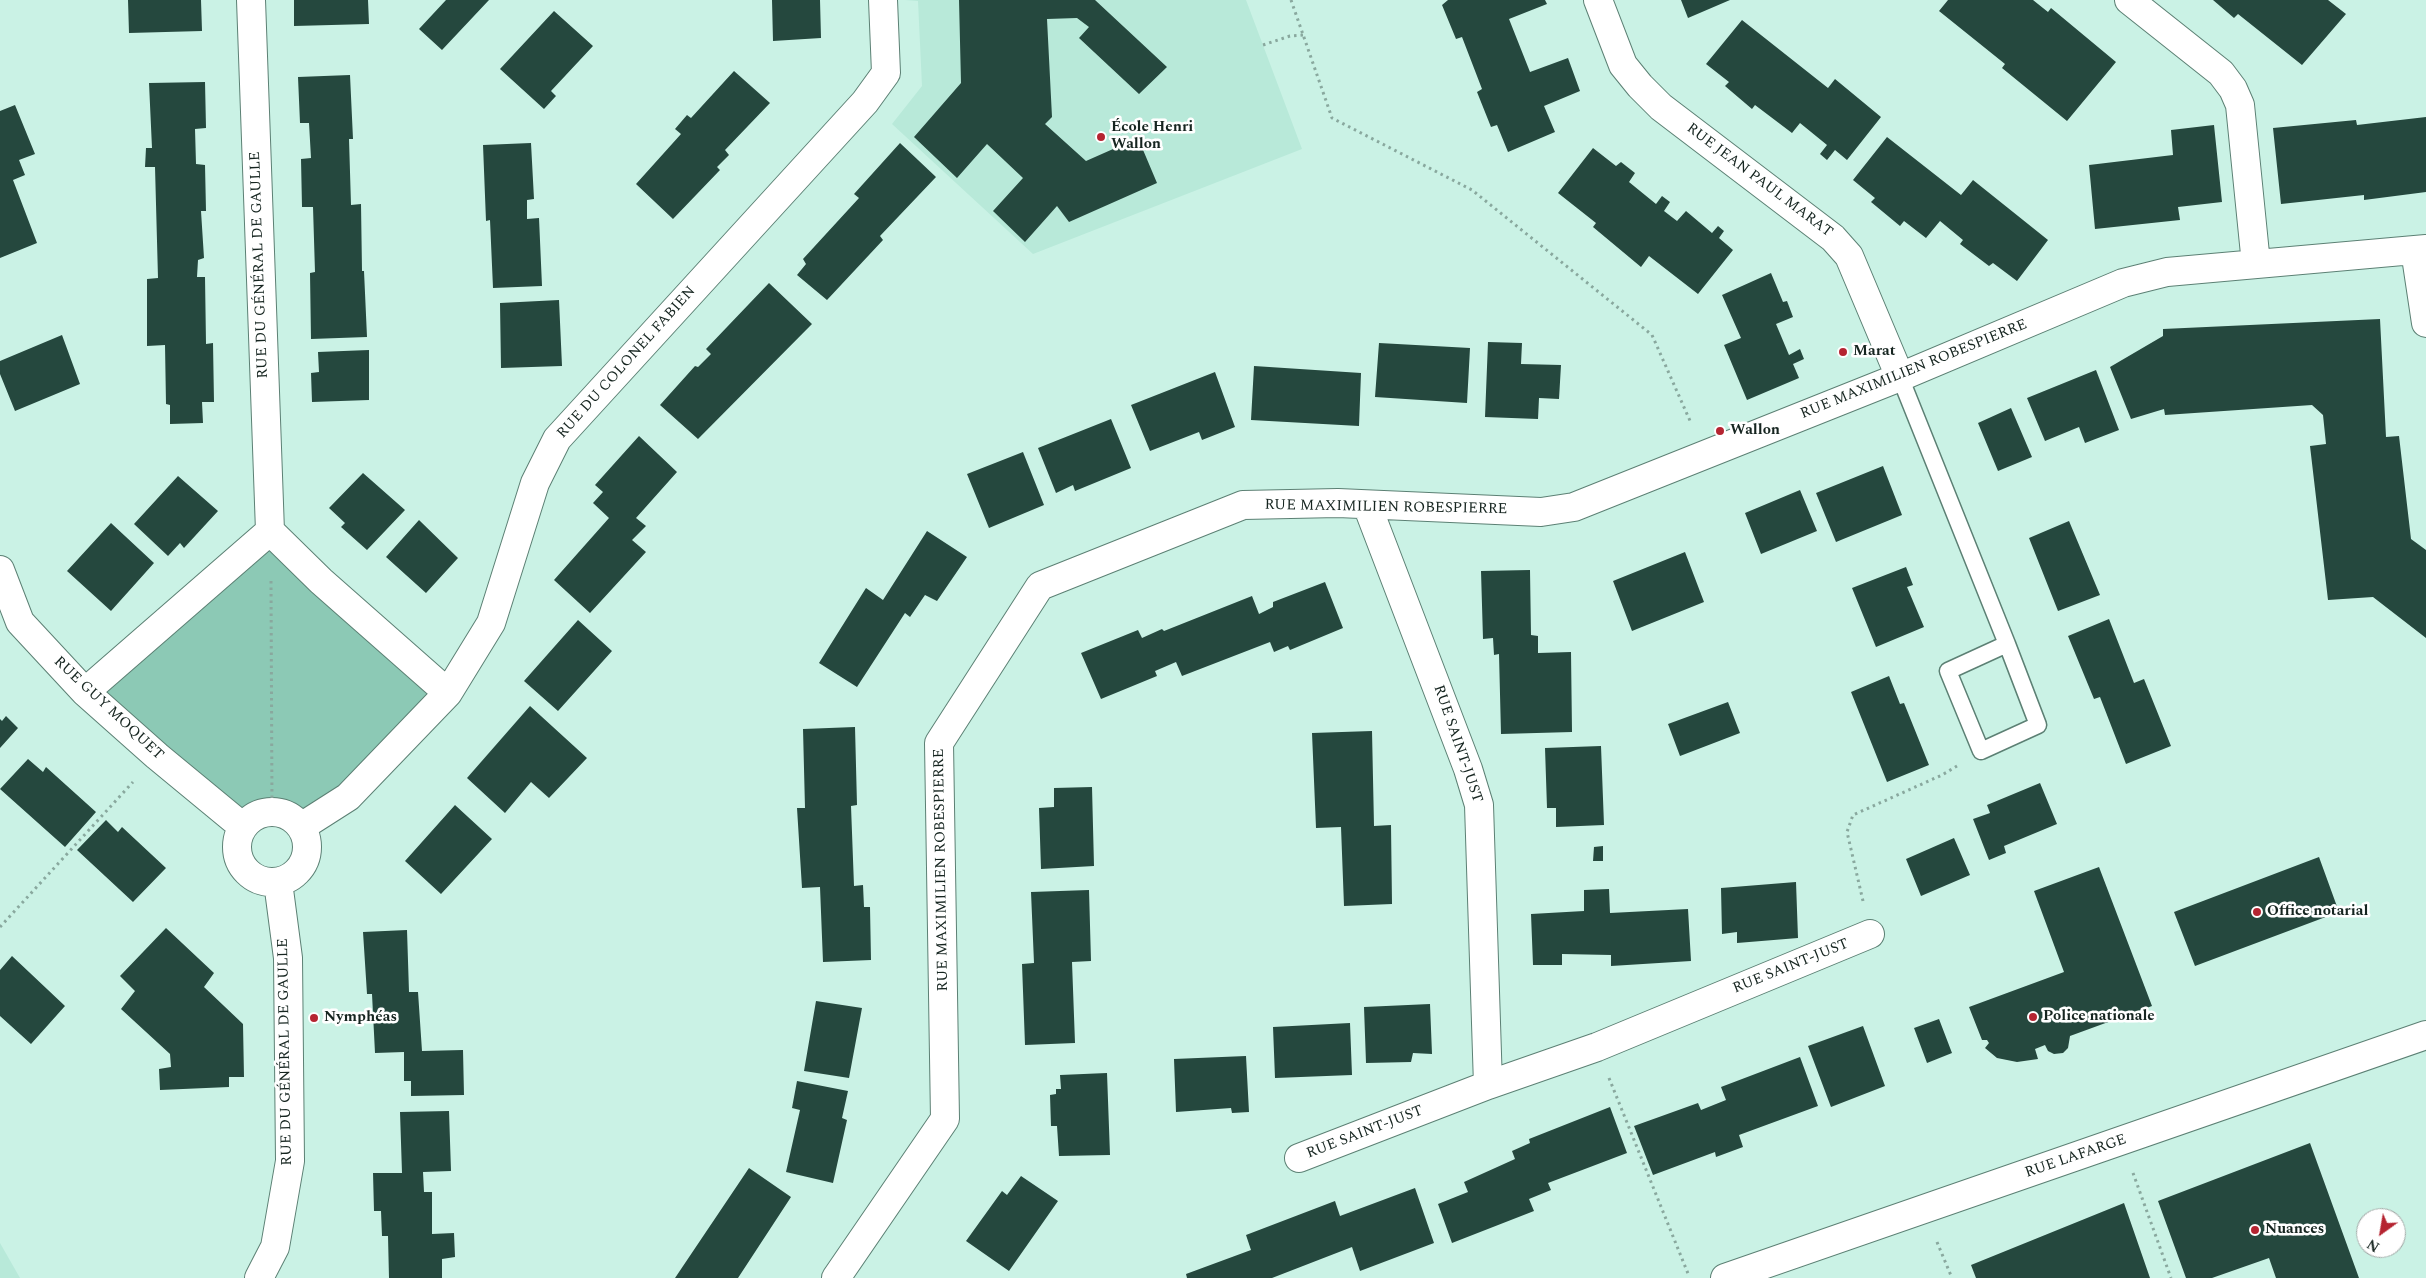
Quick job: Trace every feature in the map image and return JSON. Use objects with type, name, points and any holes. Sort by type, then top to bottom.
[{"type":"street","name":"RUE DU GÉNÉRAL DE GAULLE","points":[[251,0],[270,531]]},
{"type":"street","name":"RUE DU COLONEL FABIEN","points":[[301,827],[348,797],[448,693],[491,623],[535,483],[557,439],[865,102],[886,73],[883,0]]},
{"type":"street","name":"RUE JEAN PAUL MARAT","points":[[1598,0],[1623,65],[1640,86],[1661,106],[1834,238],[1849,256],[1900,377]]},
{"type":"street","points":[[2129,0],[2221,73],[2233,88],[2240,105],[2256,264]]},
{"type":"street","points":[[2420,249],[2426,323]]},
{"type":"street","name":"RUE MAXIMILIEN ROBESPIERRE","points":[[836,1278],[945,1120],[940,743],[1040,586],[1243,505],[1289,503],[1556,511],[1574,507],[1900,377],[2123,283],[2167,272],[2420,249]]},
{"type":"street","name":"RUE SAINT-JUST","points":[[1367,506],[1468,769],[1479,805],[1488,1085]]},
{"type":"street","points":[[85,692],[270,531],[321,581],[448,693]]},
{"type":"street","name":"RUE GUY MOQUET","points":[[0,570],[20,622],[85,692],[157,756],[243,827]]},
{"type":"street","points":[[272,812],[283,814],[301,827],[306,837],[305,860],[299,870],[290,878],[278,882],[266,882],[254,878],[239,860],[237,850],[243,827],[250,819],[272,812]]},
{"type":"street","name":"RUE DU GÉNÉRAL DE GAULLE","points":[[259,1278],[275,1247],[290,1161],[288,958],[278,882]]},
{"type":"street","name":"RUE SAINT-JUST","points":[[1299,1158],[1488,1085],[1597,1047],[1870,934]]},
{"type":"street","name":"RUE LAFARGE","points":[[1725,1278],[2122,1142],[2426,1035]]},
{"type":"lane","points":[[1900,377],[2007,644],[2038,725],[1981,751],[1948,671],[2007,644]]},
{"type":"path","points":[[1292,0],[1332,118],[1472,190],[1652,335],[1705,455]]},
{"type":"path","points":[[1263,45],[1304,35]]},
{"type":"path","points":[[270,531],[272,812]]},
{"type":"path","points":[[1870,934],[1847,832],[1853,815],[1942,775],[1981,751]]},
{"type":"path","points":[[0,927],[157,756]]},
{"type":"path","points":[[1597,1047],[1690,1278]]},
{"type":"path","points":[[2122,1142],[2171,1278]]},
{"type":"shaded area","name":"École Henri Wallon","points":[[905,0],[1246,0],[1302,149],[1033,254],[892,124],[922,86],[918,1]]},
{"type":"shaded area","points":[[270,531],[448,693],[348,797],[293,819],[283,813],[272,812],[251,819],[98,694],[139,664],[212,585]]},
{"type":"shaded area","points":[[0,1243],[20,1278],[0,1278]]},
{"type":"building","points":[[128,0],[201,0],[202,31],[129,33]]},
{"type":"building","points":[[294,0],[368,0],[369,24],[294,26]]},
{"type":"building","points":[[446,0],[489,0],[442,50],[419,29]]},
{"type":"building","points":[[772,0],[820,0],[821,38],[773,41]]},
{"type":"building","points":[[959,0],[1095,0],[1167,67],[1139,94],[1079,38],[1089,27],[1077,18],[1047,19],[1052,117],[1045,124],[1086,161],[1138,138],[1157,183],[1069,222],[1057,206],[1025,242],[993,211],[1023,178],[987,144],[957,178],[914,137],[961,83]]},
{"type":"building","points":[[1448,0],[1545,0],[1547,4],[1509,19],[1530,72],[1568,58],[1580,91],[1544,106],[1555,132],[1508,152],[1497,125],[1491,127],[1477,92],[1482,89],[1462,37],[1456,39],[1442,5]]},
{"type":"building","points":[[1681,0],[1730,0],[1688,18]]},
{"type":"building","points":[[1948,0],[2033,0],[2048,12],[2051,8],[2116,62],[2067,121],[2002,68],[2005,64],[1939,11]]},
{"type":"building","points":[[2213,0],[2328,0],[2346,14],[2302,65],[2238,14],[2234,18]]},
{"type":"building","points":[[554,11],[593,46],[551,91],[556,96],[544,109],[500,69]]},
{"type":"building","points":[[1742,20],[1828,88],[1835,79],[1881,117],[1847,160],[1835,150],[1827,160],[1820,154],[1827,145],[1800,123],[1792,133],[1755,105],[1752,109],[1725,86],[1729,82],[1706,64]]},
{"type":"building","points":[[734,71],[770,103],[725,150],[729,155],[717,167],[720,170],[673,219],[636,184],[681,134],[675,129],[687,115],[691,118]]},
{"type":"building","points":[[350,75],[353,139],[349,139],[351,205],[361,204],[362,271],[364,271],[367,337],[311,339],[310,273],[315,272],[313,207],[302,207],[301,159],[311,158],[309,123],[300,123],[298,77]]},
{"type":"building","points":[[205,82],[206,128],[195,129],[196,164],[205,165],[206,211],[201,211],[204,258],[198,260],[197,277],[205,277],[206,344],[213,343],[214,402],[202,402],[203,423],[170,424],[170,405],[166,404],[165,345],[147,346],[147,279],[158,278],[155,167],[145,167],[146,148],[152,148],[149,83]]},
{"type":"building","points":[[15,105],[35,154],[19,160],[25,175],[13,180],[37,243],[0,258],[0,111]]},
{"type":"building","points":[[2426,117],[2426,192],[2364,200],[2364,195],[2281,204],[2273,128],[2356,120],[2357,125]]},
{"type":"building","points":[[2214,125],[2222,202],[2178,207],[2180,220],[2095,229],[2089,165],[2173,155],[2171,130]]},
{"type":"building","points":[[1887,137],[1961,195],[1973,180],[2048,240],[2017,281],[1993,263],[1989,266],[1960,244],[1963,240],[1940,221],[1926,238],[1904,221],[1900,226],[1871,202],[1875,198],[1853,180]]},
{"type":"building","points":[[531,143],[534,199],[527,200],[527,219],[539,218],[542,286],[493,288],[490,220],[486,221],[483,145]]},
{"type":"building","points":[[900,143],[936,177],[880,236],[883,240],[827,300],[797,275],[806,264],[803,259],[859,198],[854,194]]},
{"type":"building","points":[[1593,148],[1616,166],[1621,162],[1635,173],[1629,182],[1656,204],[1662,196],[1670,202],[1664,211],[1677,221],[1686,211],[1712,233],[1718,226],[1724,231],[1719,238],[1733,250],[1698,294],[1649,256],[1641,267],[1593,227],[1596,223],[1558,193]]},
{"type":"building","points":[[1771,273],[1783,302],[1787,301],[1793,317],[1776,324],[1789,355],[1800,349],[1804,359],[1793,364],[1799,378],[1747,400],[1724,345],[1741,338],[1722,295]]},
{"type":"building","points":[[769,283],[812,324],[698,439],[660,405],[695,366],[698,367],[711,354],[706,349]]},
{"type":"building","points":[[559,300],[562,366],[501,368],[500,303]]},
{"type":"building","points":[[2380,319],[2386,437],[2399,436],[2411,539],[2426,550],[2426,638],[2373,597],[2328,600],[2310,446],[2326,444],[2323,415],[2312,405],[2165,415],[2164,409],[2131,419],[2110,367],[2163,336],[2163,329]]},
{"type":"building","points":[[62,335],[80,384],[15,411],[0,374],[0,361]]},
{"type":"building","points":[[1488,342],[1522,343],[1521,364],[1561,365],[1559,399],[1539,398],[1538,419],[1485,417]]},
{"type":"building","points":[[1379,343],[1470,348],[1467,403],[1375,397]]},
{"type":"building","points":[[369,350],[369,400],[312,402],[311,373],[319,372],[318,352]]},
{"type":"building","points":[[1254,366],[1361,373],[1359,426],[1251,420]]},
{"type":"building","points":[[2096,370],[2119,430],[2085,443],[2079,427],[2045,441],[2027,398]]},
{"type":"building","points":[[1215,372],[1235,427],[1202,440],[1199,432],[1150,451],[1131,405]]},
{"type":"building","points":[[2011,408],[2032,457],[1998,471],[1978,423]]},
{"type":"building","points":[[1111,419],[1131,468],[1075,491],[1073,485],[1056,493],[1038,448]]},
{"type":"building","points":[[639,436],[677,472],[636,518],[646,526],[632,540],[646,552],[590,613],[554,580],[609,518],[593,503],[603,492],[595,485]]},
{"type":"building","points":[[1023,452],[1044,505],[989,528],[967,474]]},
{"type":"building","points":[[1883,466],[1902,515],[1836,542],[1816,493]]},
{"type":"building","points":[[363,473],[405,510],[367,550],[341,527],[345,523],[329,508]]},
{"type":"building","points":[[178,476],[218,511],[184,548],[180,543],[168,556],[134,524]]},
{"type":"building","points":[[1800,490],[1817,531],[1761,554],[1745,513]]},
{"type":"building","points":[[419,520],[458,558],[426,593],[386,557]]},
{"type":"building","points":[[2069,521],[2100,595],[2058,611],[2029,538]]},
{"type":"building","points":[[111,523],[154,563],[111,611],[67,571]]},
{"type":"building","points":[[927,531],[967,557],[937,601],[925,595],[910,617],[905,613],[857,687],[819,663],[866,588],[883,600]]},
{"type":"building","points":[[1685,552],[1704,602],[1632,631],[1613,581]]},
{"type":"building","points":[[1906,567],[1913,585],[1907,587],[1924,627],[1876,647],[1852,588]]},
{"type":"building","points":[[1530,570],[1531,635],[1538,636],[1538,653],[1571,652],[1572,732],[1501,734],[1499,654],[1494,655],[1493,638],[1483,639],[1481,571]]},
{"type":"building","points":[[1325,582],[1343,628],[1290,650],[1288,646],[1274,652],[1270,642],[1182,676],[1176,662],[1155,671],[1157,676],[1101,699],[1081,653],[1138,630],[1142,638],[1162,629],[1164,631],[1252,596],[1259,614],[1273,607],[1273,602]]},
{"type":"building","points":[[2109,619],[2134,683],[2144,679],[2171,746],[2126,764],[2100,697],[2094,699],[2068,636]]},
{"type":"building","points":[[578,620],[612,651],[558,711],[524,681]]},
{"type":"building","points":[[1889,676],[1900,704],[1904,703],[1929,765],[1887,782],[1851,692]]},
{"type":"building","points":[[1728,702],[1740,733],[1680,756],[1668,724]]},
{"type":"building","points":[[530,706],[587,758],[549,798],[531,782],[505,813],[467,778]]},
{"type":"building","points":[[6,716],[18,728],[0,748],[0,719],[2,721]]},
{"type":"building","points":[[855,727],[857,805],[851,806],[854,886],[863,885],[864,907],[870,907],[871,960],[823,962],[820,887],[802,888],[797,808],[805,808],[803,729]]},
{"type":"building","points":[[1372,731],[1374,826],[1391,825],[1392,904],[1344,906],[1341,827],[1316,828],[1312,733]]},
{"type":"building","points":[[1601,746],[1604,825],[1556,827],[1556,808],[1547,808],[1545,748]]},
{"type":"building","points":[[28,759],[43,772],[46,767],[96,812],[65,847],[0,789]]},
{"type":"building","points":[[2040,783],[2057,824],[2004,846],[2006,853],[1989,860],[1973,819],[1990,813],[1987,805]]},
{"type":"building","points":[[1092,787],[1094,866],[1041,869],[1039,808],[1054,807],[1054,788]]},
{"type":"building","points":[[455,805],[492,839],[441,894],[405,861]]},
{"type":"building","points":[[106,820],[118,832],[122,827],[166,868],[133,902],[77,850]]},
{"type":"building","points":[[1954,838],[1970,875],[1921,896],[1906,859]]},
{"type":"building","points":[[1603,846],[1603,861],[1593,861],[1594,847]]},
{"type":"building","name":"Office notarial","points":[[2319,857],[2339,912],[2195,966],[2174,912]]},
{"type":"building","points":[[2099,867],[2152,1006],[2070,1036],[2068,1048],[2063,1053],[2054,1054],[2048,1051],[2045,1045],[2035,1049],[2038,1059],[2017,1062],[1997,1058],[1985,1048],[1989,1043],[1987,1040],[1982,1040],[1969,1007],[2064,972],[2034,891]]},
{"type":"building","points":[[1796,882],[1798,938],[1737,943],[1737,932],[1722,934],[1721,888]]},
{"type":"building","points":[[1609,889],[1610,913],[1688,909],[1691,961],[1611,966],[1611,955],[1562,954],[1562,965],[1533,965],[1531,914],[1584,911],[1584,890]]},
{"type":"building","points":[[1089,890],[1091,961],[1072,962],[1075,1043],[1025,1045],[1022,964],[1034,963],[1031,892]]},
{"type":"building","points":[[166,928],[214,973],[204,987],[243,1024],[244,1077],[229,1077],[229,1087],[160,1090],[159,1069],[171,1067],[170,1054],[121,1009],[135,991],[120,976]]},
{"type":"building","points":[[407,930],[409,992],[418,992],[422,1051],[463,1050],[464,1095],[411,1096],[411,1081],[404,1081],[404,1052],[375,1053],[372,994],[367,994],[363,932]]},
{"type":"building","points":[[12,956],[65,1006],[31,1044],[0,1016],[0,970]]},
{"type":"building","points":[[816,1001],[862,1008],[849,1078],[804,1071]]},
{"type":"building","points":[[1430,1004],[1432,1054],[1413,1053],[1411,1062],[1366,1063],[1364,1007]]},
{"type":"building","points":[[1939,1019],[1952,1053],[1927,1063],[1914,1028]]},
{"type":"building","points":[[1350,1023],[1352,1075],[1275,1078],[1273,1027]]},
{"type":"building","points":[[1863,1026],[1885,1086],[1831,1107],[1808,1046]]},
{"type":"building","points":[[1246,1056],[1249,1112],[1232,1113],[1231,1108],[1176,1112],[1174,1059]]},
{"type":"building","points":[[1800,1057],[1818,1106],[1739,1135],[1743,1147],[1716,1157],[1715,1152],[1653,1175],[1634,1126],[1698,1103],[1701,1110],[1726,1100],[1721,1087]]},
{"type":"building","points":[[1107,1073],[1110,1155],[1059,1156],[1057,1126],[1051,1126],[1050,1095],[1056,1094],[1056,1089],[1061,1089],[1060,1075]]},
{"type":"building","points":[[797,1081],[848,1091],[842,1118],[847,1120],[833,1183],[786,1172],[800,1110],[792,1108]]},
{"type":"building","points":[[1610,1107],[1627,1153],[1548,1183],[1551,1190],[1529,1199],[1534,1211],[1452,1243],[1438,1204],[1468,1192],[1464,1182],[1515,1159],[1512,1151],[1530,1143],[1529,1139]]},
{"type":"building","points":[[449,1111],[451,1171],[423,1172],[424,1192],[432,1192],[432,1234],[454,1233],[455,1257],[442,1259],[442,1278],[389,1278],[388,1236],[382,1236],[381,1211],[374,1211],[373,1173],[402,1173],[400,1112]]},
{"type":"building","name":"Nuances","points":[[2310,1143],[2359,1278],[2276,1278],[2269,1258],[2212,1278],[2186,1278],[2158,1201]]},
{"type":"building","points":[[749,1168],[791,1197],[738,1278],[675,1278]]},
{"type":"building","points":[[1021,1176],[1058,1201],[1009,1271],[966,1241],[1002,1191],[1007,1195]]},
{"type":"building","points":[[1415,1188],[1434,1243],[1360,1271],[1352,1247],[1272,1278],[1187,1278],[1186,1274],[1251,1250],[1246,1235],[1335,1201],[1340,1216]]},
{"type":"building","points":[[2124,1203],[2150,1278],[1976,1278],[1971,1265]]},
{"type":"place","name":"École Henri Wallon","points":[[1101,137]]},
{"type":"place","name":"Marat","points":[[1843,352]]},
{"type":"place","name":"Wallon","points":[[1720,431]]},
{"type":"place","name":"Office notarial","points":[[2257,912]]},
{"type":"place","name":"Police nationale","points":[[2033,1017]]},
{"type":"place","name":"Nymphéas","points":[[314,1018]]},
{"type":"place","name":"Nuances","points":[[2255,1230]]}]
